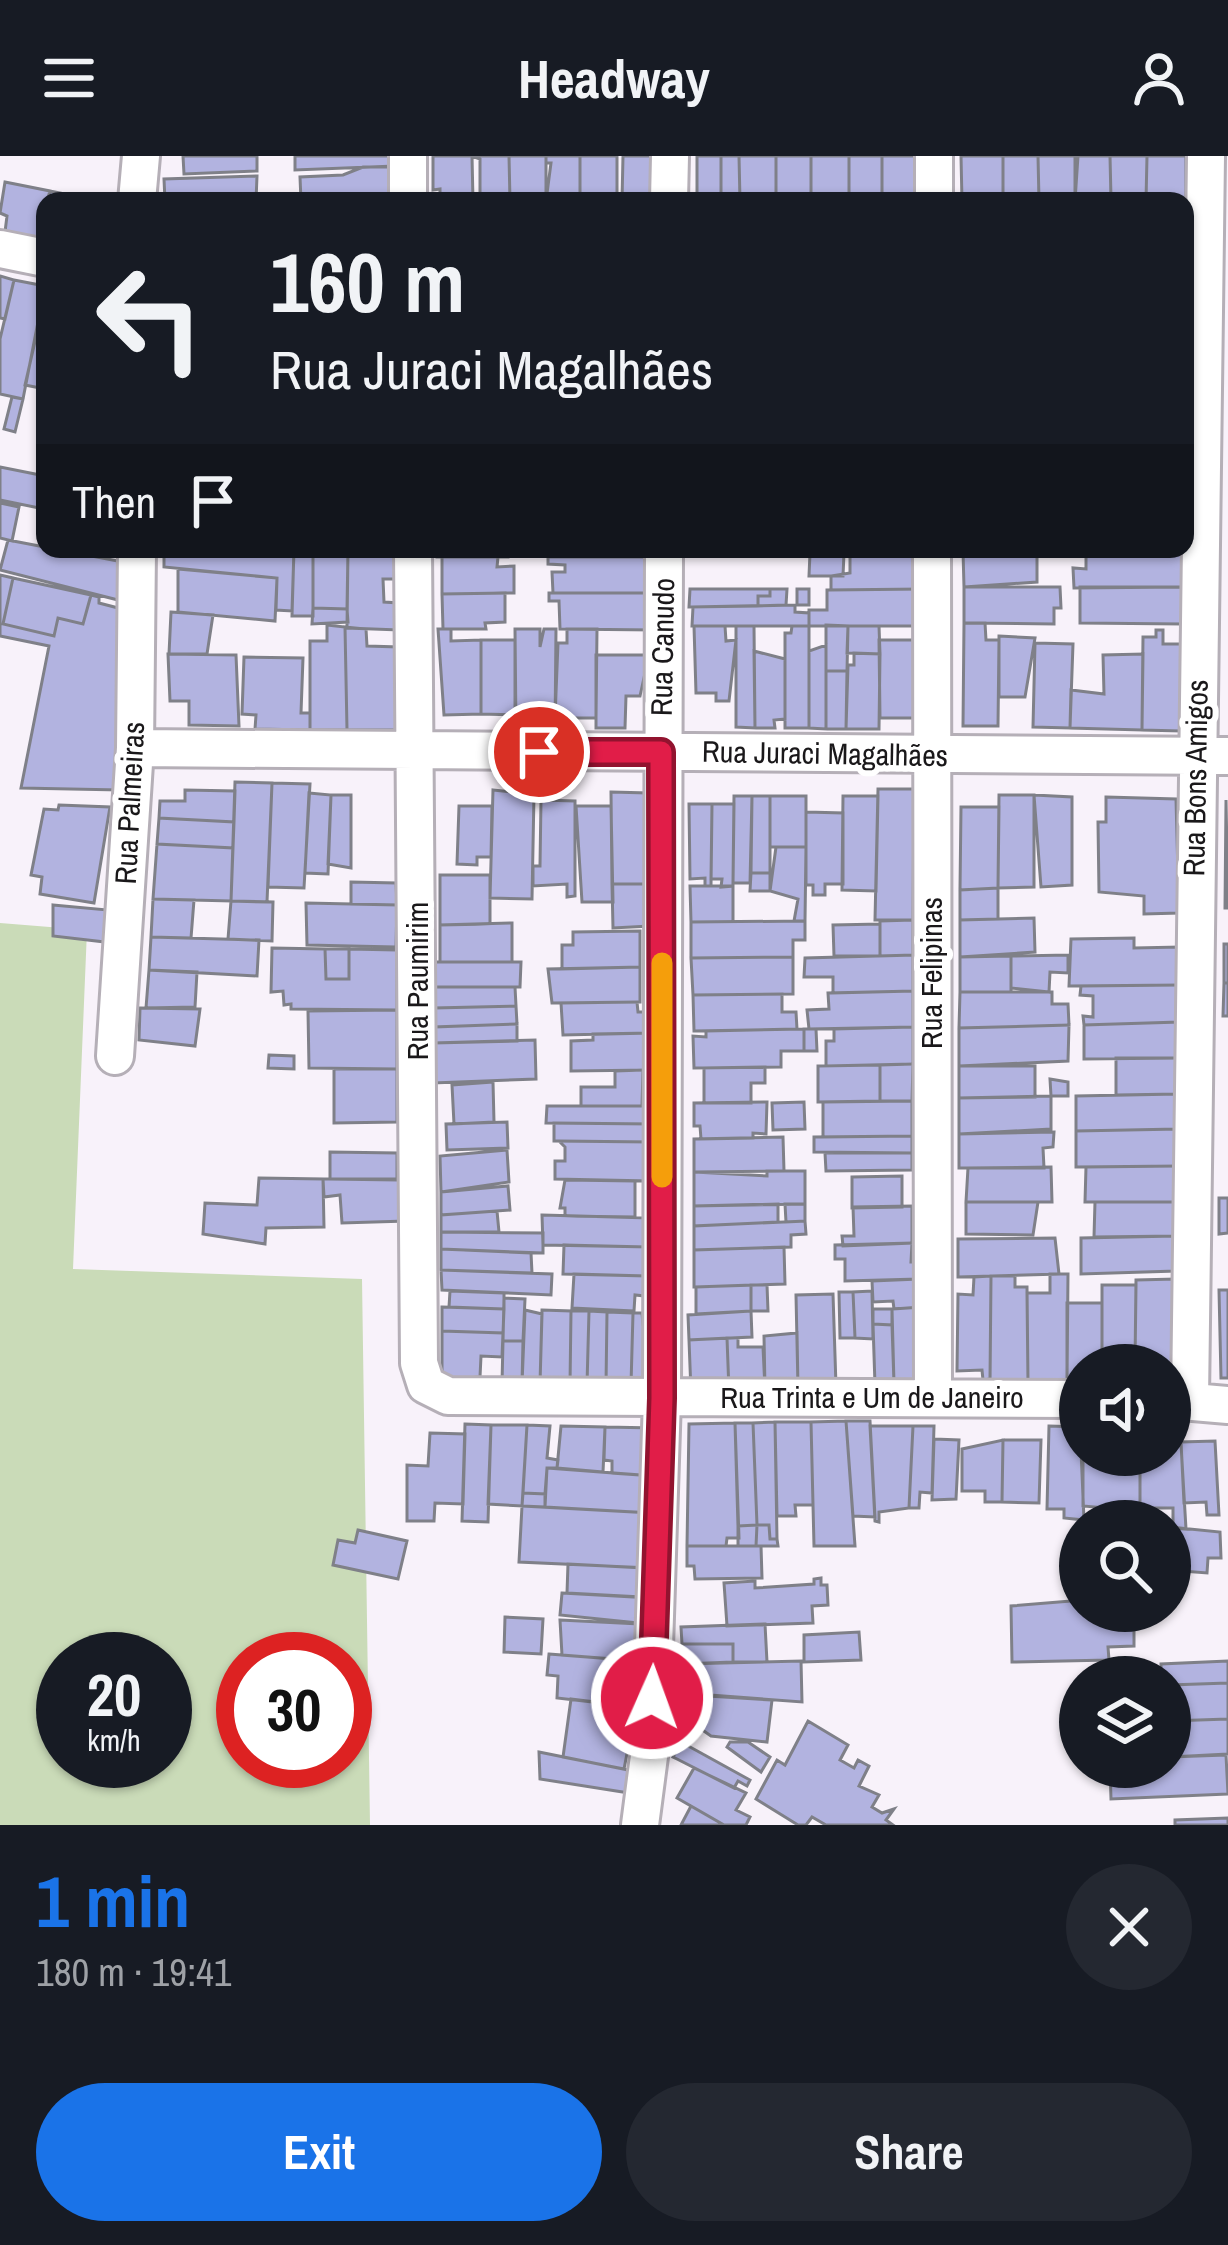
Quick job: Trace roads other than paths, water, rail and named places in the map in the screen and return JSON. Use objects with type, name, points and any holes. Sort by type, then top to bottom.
[{"type":"street","points":[[138,192],[141,156]]},
{"type":"street","points":[[408,156],[408,192]]},
{"type":"street","points":[[669,192],[670,156]]},
{"type":"street","points":[[934,156],[934,192]]},
{"type":"street","name":"Rua Bons Amigos","points":[[1183,1344],[1212,755],[1207,156]]},
{"type":"street","points":[[0,249],[36,256]]},
{"type":"street","name":"Rua Palmeiras","points":[[115,1056],[135,748],[137,558]]},
{"type":"street","name":"Rua Paumirim","points":[[413,558],[419,1363],[426,1385],[448,1396]]},
{"type":"street","name":"Rua Canudo","points":[[640,1825],[651,1741],[662,1398],[664,558]]},
{"type":"street","name":"Rua Felipinas","points":[[932,558],[933,1397]]},
{"type":"street","name":"Rua Juraci Magalhães","points":[[135,748],[1212,755]]},
{"type":"street","name":"Rua Trinta e Um de Janeiro","points":[[448,1396],[1059,1399]]},
{"type":"street","points":[[1191,1401],[1228,1405]]}]
